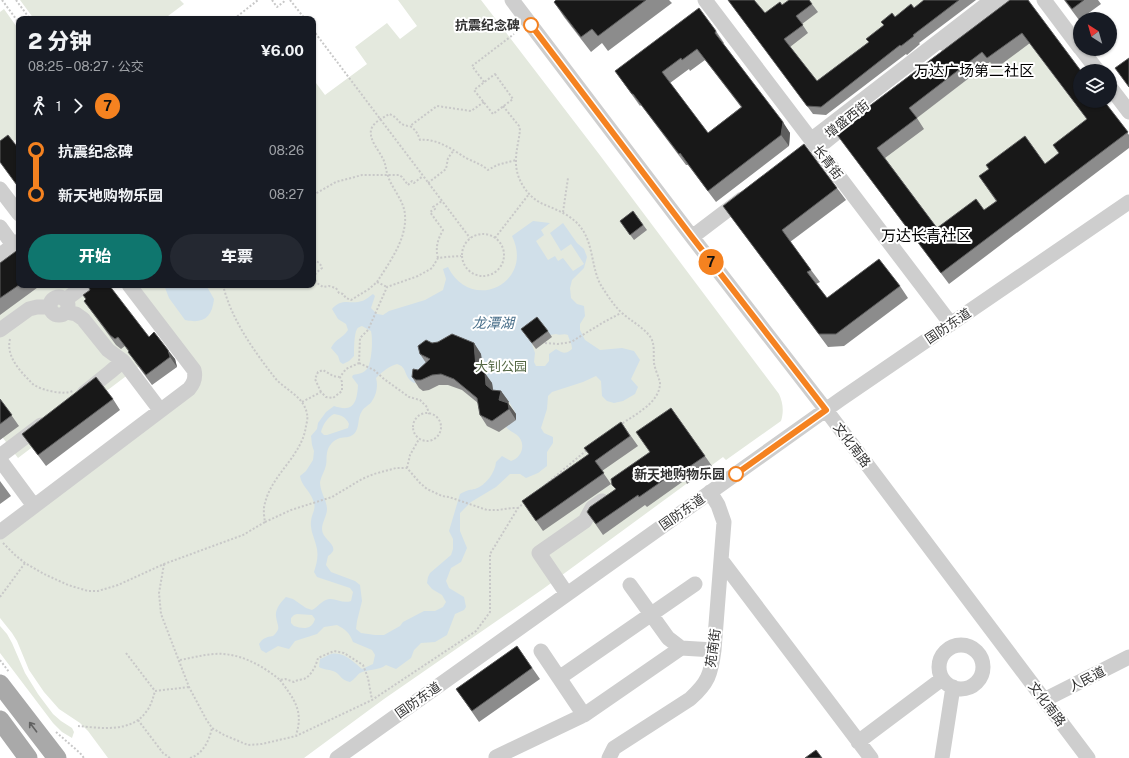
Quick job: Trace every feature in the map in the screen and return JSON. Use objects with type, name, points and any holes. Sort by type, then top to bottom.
[{"type":"main road","points":[[0,684],[57,758]]},
{"type":"main road","points":[[0,720],[21,755]]},
{"type":"street","name":"文化南路","points":[[512,0],[826,410],[1088,758]]},
{"type":"street","name":"长青街","points":[[705,0],[952,324]]},
{"type":"street","points":[[992,0],[816,136],[814,143],[824,142],[1010,0]]},
{"type":"street","name":"增盛西街","points":[[802,153],[1001,0]]},
{"type":"street","points":[[1044,0],[1073,39]]},
{"type":"street","points":[[1086,56],[1093,64]]},
{"type":"street","points":[[1117,96],[1129,112]]},
{"type":"street","points":[[0,189],[16,210]]},
{"type":"street","points":[[692,237],[753,190]]},
{"type":"street","name":"国防东道","points":[[337,758],[847,395],[1129,202]]},
{"type":"street","points":[[0,227],[16,243],[0,255]]},
{"type":"street","points":[[66,306],[82,288]]},
{"type":"street","points":[[0,532],[194,384],[194,370],[131,288]]},
{"type":"street","points":[[5,334],[29,309],[37,307],[50,307],[51,301],[55,298],[61,297],[66,306],[83,319],[108,350],[123,361],[160,410]]},
{"type":"street","points":[[108,350],[110,372]]},
{"type":"street","points":[[75,395],[110,372],[123,361]]},
{"type":"street","points":[[0,456],[55,414]]},
{"type":"street","points":[[0,460],[34,506]]},
{"type":"street","name":"苑南街","points":[[609,758],[614,748],[690,699],[700,690],[708,679],[714,650],[724,522],[718,505],[710,492]]},
{"type":"street","points":[[567,594],[539,553],[585,521],[592,508],[611,494]]},
{"type":"street","points":[[722,561],[871,758]]},
{"type":"street","points":[[559,678],[695,584]]},
{"type":"street","points":[[630,585],[668,638],[681,648],[714,650]]},
{"type":"street","points":[[977,652],[997,637]]},
{"type":"street","points":[[965,645],[977,652],[981,658],[983,666],[982,673],[974,684],[967,688],[960,688],[947,683],[939,672],[939,664],[945,651],[951,647],[965,645]]},
{"type":"street","points":[[496,757],[584,715],[681,648]]},
{"type":"street","points":[[541,651],[584,715]]},
{"type":"street","name":"人民道","points":[[1044,700],[1129,657]]},
{"type":"street","points":[[858,742],[947,683]]},
{"type":"street","points":[[942,758],[947,683]]},
{"type":"path","points":[[2,0],[16,19]]},
{"type":"path","points":[[16,0],[28,16]]},
{"type":"path","points":[[238,16],[258,0]]},
{"type":"path","points":[[272,0],[277,7],[286,0]]},
{"type":"path","points":[[290,0],[303,16]]},
{"type":"path","points":[[316,34],[470,238]]},
{"type":"path","points":[[484,82],[472,66],[514,34]]},
{"type":"path","points":[[495,74],[513,99],[493,114],[474,90],[484,82],[495,74]]},
{"type":"path","points":[[316,281],[323,287],[329,286],[336,288],[339,293],[351,300],[357,297],[376,282],[393,256],[405,229],[405,214],[400,199],[387,176],[384,162],[373,141],[371,131],[374,124],[389,114],[394,116],[404,126],[410,126],[437,106],[470,111],[484,102]]},
{"type":"path","points":[[503,106],[519,126],[520,130],[516,169],[522,183],[530,194],[541,203],[563,212],[577,222],[588,240],[598,279],[601,285],[622,313],[644,330],[650,336],[653,343],[654,363],[660,383],[659,392],[656,399],[648,406],[617,427]]},
{"type":"path","points":[[410,126],[418,134],[420,140],[432,141],[454,150],[466,158],[481,164],[488,170],[497,164],[516,160]]},
{"type":"path","points":[[428,183],[446,170],[448,158],[454,150]]},
{"type":"path","points":[[316,193],[336,182],[362,175],[399,175],[408,185],[412,181],[414,183],[423,176]]},
{"type":"path","points":[[563,212],[568,178]]},
{"type":"path","points":[[495,238],[530,194]]},
{"type":"path","points":[[376,282],[387,287],[418,276],[432,268],[438,258],[436,245],[444,230],[430,212],[434,209],[433,207],[442,201]]},
{"type":"path","points":[[482,234],[495,238],[500,243],[504,255],[500,267],[490,275],[483,276],[471,273],[463,263],[461,256],[465,243],[470,238],[482,234]]},
{"type":"path","points":[[438,258],[461,256]]},
{"type":"path","points":[[316,261],[321,264],[322,268],[316,273]]},
{"type":"path","points":[[359,363],[360,338],[368,330],[387,287]]},
{"type":"path","points":[[224,288],[235,316],[259,356],[276,379],[297,396],[308,414],[305,431],[299,448],[271,488],[265,504],[265,522]]},
{"type":"path","points":[[545,344],[571,342],[622,313]]},
{"type":"path","points":[[5,334],[13,360],[21,372],[36,386],[53,392],[70,392],[75,395]]},
{"type":"path","points":[[340,377],[346,369],[359,363],[374,370],[409,397],[420,400],[427,407],[429,414]]},
{"type":"path","points":[[323,370],[333,376],[340,377],[342,382],[342,391],[333,398],[326,397],[321,392],[315,380],[318,372],[323,370]]},
{"type":"path","points":[[302,402],[321,392]]},
{"type":"path","points":[[424,414],[433,415],[439,421],[440,430],[436,438],[424,441],[419,439],[414,432],[413,427],[416,419],[424,414]]},
{"type":"path","points":[[407,468],[410,455],[419,439]]},
{"type":"path","points":[[540,489],[592,446]]},
{"type":"path","points":[[0,539],[6,547],[25,563],[44,574],[68,585],[88,591],[98,591],[164,564],[243,535],[265,522],[291,510],[332,497],[362,479],[396,468],[407,468],[427,489],[442,496],[486,510],[518,508]]},
{"type":"path","points":[[164,564],[159,593],[161,614],[189,686],[206,719],[212,728],[224,735],[248,745],[262,744],[296,736],[372,700],[476,631],[490,612],[490,554],[518,508],[529,499]]},
{"type":"path","points":[[0,597],[25,563]]},
{"type":"path","points":[[280,680],[285,679],[294,682],[298,679],[306,678],[315,668],[318,658],[334,651],[344,652],[363,666],[368,678],[372,700]]},
{"type":"path","points":[[126,653],[155,691]]},
{"type":"path","points":[[180,660],[215,654],[231,655],[252,661],[269,671],[280,680],[296,705],[299,717],[299,726],[296,736]]},
{"type":"path","points":[[155,691],[189,686]]},
{"type":"path","points":[[78,726],[117,728],[130,724],[138,720],[148,710],[155,691]]},
{"type":"path","points":[[138,720],[163,753],[170,758]]},
{"type":"path","points":[[190,758],[194,757],[203,749],[210,740],[212,728]]},
{"type":"green space","points":[[20,0],[180,0],[184,4],[168,16],[32,16]]},
{"type":"green space","name":"大钊公园","points":[[398,0],[481,0],[599,154],[779,394],[783,407],[781,421],[726,460],[723,457],[543,589],[384,699],[304,758],[108,758],[88,731],[80,723],[59,709],[44,692],[29,670],[17,641],[0,618],[0,539],[199,385],[137,288],[316,288],[316,83],[325,95],[367,64],[355,47],[387,23],[400,39],[417,26]]},
{"type":"green space","points":[[754,0],[940,0],[822,90]]},
{"type":"green space","points":[[4,9],[16,26],[16,139],[0,151],[0,12]]},
{"type":"green space","points":[[1024,36],[1073,101],[1073,108],[1078,108],[1101,138],[954,250],[877,148]]},
{"type":"green space","points":[[27,288],[97,288],[150,358],[18,458],[0,434],[0,309]]},
{"type":"green space","points":[[0,626],[7,634],[25,673],[38,694],[53,714],[72,728],[74,732],[72,738],[62,732],[53,723],[0,653]]},
{"type":"water","name":"龙潭湖","points":[[533,221],[550,223],[541,230],[544,235],[536,241],[548,260],[555,256],[558,261],[563,258],[573,271],[584,264],[571,244],[561,251],[550,233],[563,223],[577,243],[584,249],[587,257],[584,268],[572,280],[570,288],[571,298],[577,304],[584,306],[585,316],[580,324],[580,330],[585,340],[600,350],[622,348],[634,351],[640,360],[631,379],[638,387],[635,394],[623,401],[614,403],[607,401],[602,396],[601,381],[596,376],[552,392],[548,396],[547,409],[541,428],[544,433],[553,437],[553,443],[547,452],[547,466],[538,473],[526,478],[520,474],[510,474],[496,487],[471,502],[460,513],[460,531],[467,548],[461,562],[451,568],[446,581],[449,588],[464,597],[466,607],[464,610],[455,614],[447,635],[435,642],[421,643],[414,650],[411,658],[396,669],[386,665],[360,673],[350,682],[344,680],[331,670],[319,667],[320,659],[335,653],[340,654],[348,658],[362,669],[373,664],[375,655],[372,650],[353,642],[347,632],[337,625],[324,627],[317,634],[295,641],[289,649],[278,646],[266,653],[261,650],[259,644],[265,638],[273,636],[277,631],[276,611],[280,603],[286,597],[293,599],[306,608],[312,610],[329,599],[345,602],[351,601],[353,592],[350,588],[317,577],[314,572],[317,562],[317,552],[311,524],[315,506],[312,497],[302,482],[300,476],[306,471],[313,460],[314,451],[311,436],[317,429],[318,423],[326,412],[334,406],[346,408],[353,404],[357,396],[358,385],[352,377],[353,375],[361,373],[367,369],[371,356],[371,331],[362,326],[356,331],[354,356],[343,364],[340,362],[338,356],[331,348],[335,342],[348,330],[346,324],[338,319],[332,309],[339,303],[362,301],[373,294],[375,296],[371,308],[377,314],[383,315],[389,311],[425,300],[443,290],[446,279],[443,269],[448,267],[458,281],[471,289],[484,290],[497,287],[508,279],[515,267],[517,253],[512,236]],"holes":[[[550,335],[568,335],[572,349],[564,353],[556,349],[549,354],[549,361],[545,366],[536,366],[534,362],[535,353],[532,344]],[[397,364],[403,367],[408,378],[414,383],[425,380],[493,391],[500,401],[509,402],[515,412],[516,419],[506,427],[519,437],[522,448],[520,454],[511,461],[502,456],[496,462],[492,474],[483,485],[460,494],[449,531],[453,539],[453,549],[451,555],[430,573],[427,583],[432,589],[442,595],[446,602],[443,607],[435,611],[424,611],[403,622],[400,626],[384,635],[375,635],[361,633],[356,629],[362,601],[360,585],[355,581],[331,572],[326,565],[328,556],[332,552],[333,546],[325,537],[322,529],[327,509],[320,482],[330,446],[337,439],[349,437],[356,432],[360,414],[375,395],[377,387],[376,378]],[[337,414],[345,418],[349,424],[348,428],[324,435],[321,432],[326,421],[330,417]],[[294,615],[312,615],[315,619],[314,623],[307,628],[294,626],[291,623],[291,618]]]},
{"type":"water","points":[[165,288],[208,288],[214,299],[211,311],[206,318],[191,321],[185,320],[169,298]]},
{"type":"building","points":[[556,0],[646,0],[598,36],[592,29],[581,37],[554,2]]},
{"type":"building","points":[[728,0],[754,0],[765,13],[780,2],[782,5],[789,0],[809,0],[812,4],[796,16],[803,25],[784,39],[817,81],[869,42],[866,39],[884,25],[881,22],[892,13],[895,17],[911,4],[914,8],[924,0],[959,0],[821,107],[807,106]]},
{"type":"building","points":[[1010,0],[1028,0],[1076,64],[1073,64],[1073,100],[1022,33],[987,58],[982,52],[909,108],[917,118],[877,148],[937,228],[976,199],[984,210],[997,201],[979,176],[989,169],[986,165],[1025,136],[1045,164],[1059,153],[1053,145],[1087,119],[1079,108],[1109,108],[1128,132],[941,273],[835,132]]},
{"type":"building","points":[[1065,0],[1084,0],[1072,9]]},
{"type":"building","points":[[699,8],[716,31],[715,33],[783,122],[781,135],[708,191],[615,71]],"holes":[[[697,49],[742,107],[708,133],[662,72],[681,58],[682,60]]]},
{"type":"building","points":[[1129,58],[1129,87],[1117,71],[1117,67]]},
{"type":"building","points":[[8,135],[16,145],[16,184],[0,162],[0,141]]},
{"type":"building","points":[[804,144],[837,188],[782,230],[811,270],[807,272],[827,298],[879,259],[900,286],[836,334],[819,334],[723,206]]},
{"type":"building","points":[[633,211],[643,225],[630,235],[620,221]]},
{"type":"building","points":[[16,251],[16,287],[0,298],[0,263]]},
{"type":"building","points":[[89,288],[111,288],[149,337],[154,332],[168,350],[170,357],[146,375],[118,337],[115,339],[110,335],[84,301],[86,299],[83,295],[90,290]]},
{"type":"building","points":[[537,317],[548,331],[532,343],[521,329]]},
{"type":"building","points":[[452,334],[474,343],[476,368],[485,373],[486,385],[492,390],[501,391],[499,400],[508,403],[509,409],[492,421],[480,415],[477,398],[454,379],[441,374],[432,375],[421,380],[416,380],[412,377],[413,369],[418,370],[430,359],[420,354],[418,346],[426,340],[432,343],[438,342]]},
{"type":"building","points":[[96,377],[113,399],[38,455],[22,434]]},
{"type":"building","points":[[0,399],[12,415],[0,424]]},
{"type":"building","points":[[671,408],[705,456],[680,473],[678,470],[596,524],[587,512],[590,507],[616,489],[612,485],[611,479],[650,452],[636,432]]},
{"type":"building","points":[[621,422],[630,436],[595,461],[604,473],[536,521],[522,501],[589,454],[584,448]]},
{"type":"building","points":[[517,646],[532,668],[472,711],[456,689]]},
{"type":"building","points":[[816,750],[822,758],[805,758]]},
{"type":"bus line","name":"7","points":[[531,25],[826,410],[736,474]]},
{"type":"place","name":"抗震纪念碑","points":[[531,25]]},
{"type":"place","name":"新天地购物乐园","points":[[736,474]]},
{"type":"district","name":"万达广场第二社区","points":[[974,70]]},
{"type":"district","name":"万达长青社区","points":[[926,235]]}]
